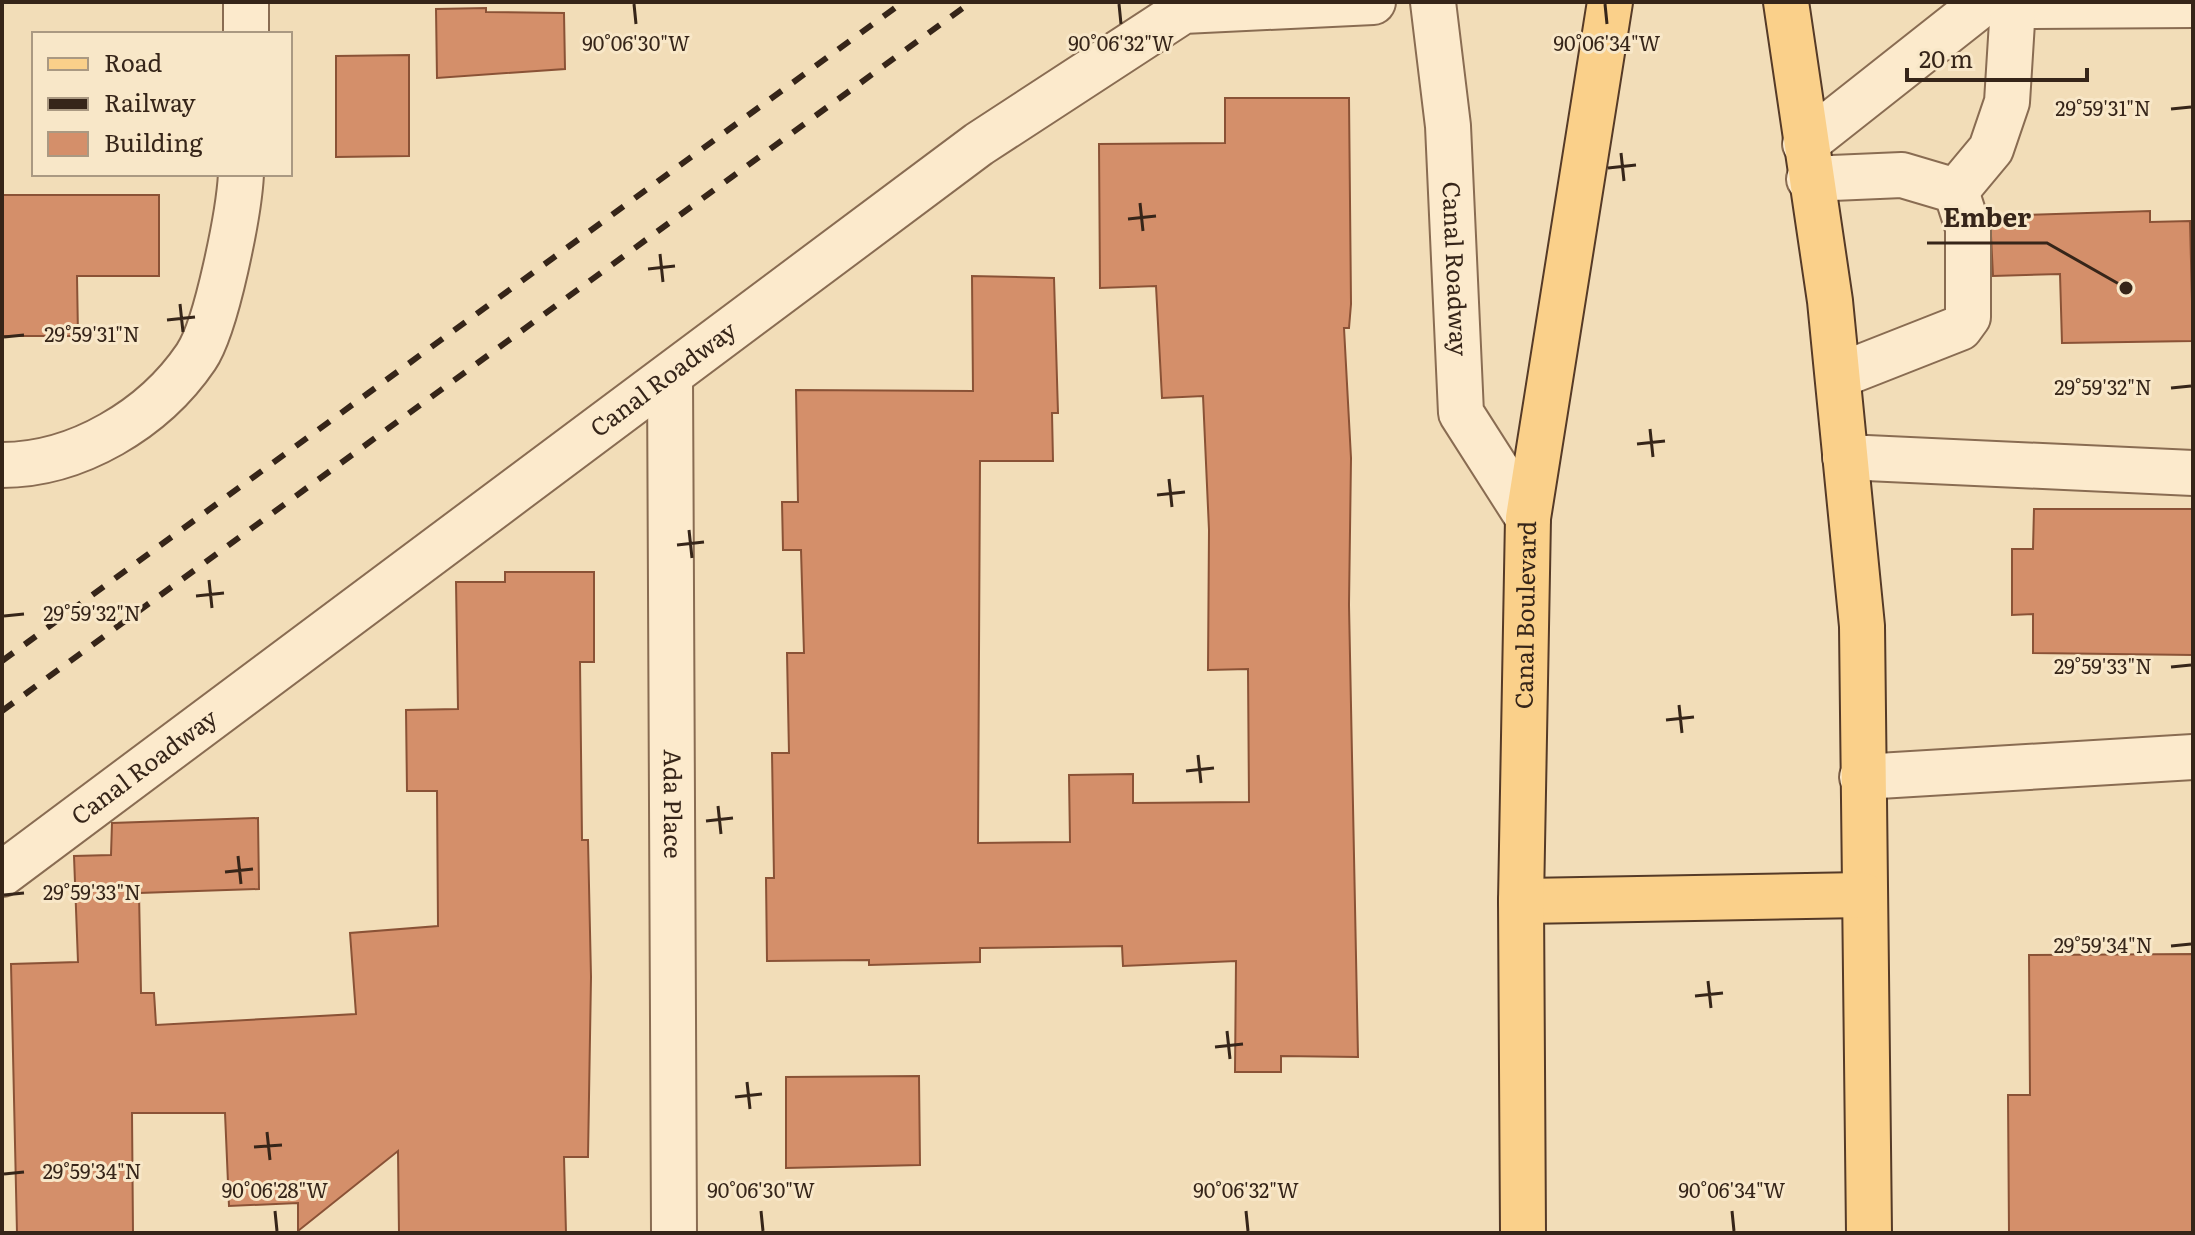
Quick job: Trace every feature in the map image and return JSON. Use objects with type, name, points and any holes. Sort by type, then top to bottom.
[{"type":"main road","name":"Canal Boulevard","points":[[1523,1233],[1521,901],[1528,518],[1610,2]]},
{"type":"main road","points":[[1786,2],[1807,162],[1830,301],[1862,626],[1869,1233]]},
{"type":"main road","points":[[1521,901],[1863,895]]},
{"type":"street","points":[[246,2],[246,32]]},
{"type":"street","name":"Canal Roadway","points":[[2,874],[979,144],[1183,11],[1373,2]]},
{"type":"street","name":"Canal Roadway","points":[[1433,2],[1448,126],[1461,413],[1528,518]]},
{"type":"street","points":[[1807,162],[1989,4],[2193,5]]},
{"type":"street","points":[[1956,191],[1991,149],[2007,102],[1989,4]]},
{"type":"street","points":[[1807,162],[1902,175],[1956,191]]},
{"type":"street","points":[[19,465],[122,428],[146,411],[197,355],[219,294],[241,176]]},
{"type":"street","points":[[1838,376],[1960,328],[1968,317],[1968,228],[1956,191]]},
{"type":"street","name":"Ada Place","points":[[670,376],[674,1233]]},
{"type":"street","points":[[1845,457],[2193,473]]},
{"type":"street","points":[[1862,777],[2193,757]]},
{"type":"building","points":[[486,8],[486,12],[564,13],[565,69],[437,78],[436,9]]},
{"type":"building","points":[[409,55],[409,156],[336,157],[336,56]]},
{"type":"building","points":[[1225,98],[1349,98],[1351,304],[1349,328],[1344,328],[1351,458],[1349,605],[1358,1057],[1281,1056],[1281,1072],[1235,1072],[1236,961],[1123,966],[1122,946],[980,948],[980,962],[869,965],[869,960],[767,961],[766,878],[774,878],[772,753],[789,753],[787,653],[804,653],[801,550],[783,550],[782,502],[798,502],[796,390],[973,391],[972,276],[1054,278],[1058,413],[1052,413],[1053,461],[980,461],[978,843],[1070,842],[1069,775],[1133,774],[1133,803],[1249,802],[1248,669],[1208,670],[1209,530],[1203,396],[1162,398],[1156,286],[1100,288],[1099,144],[1225,143]]},
{"type":"building","points":[[2,195],[159,195],[159,276],[77,276],[78,336],[2,336]]},
{"type":"building","points":[[2150,211],[2150,222],[2190,221],[2193,341],[2062,343],[2060,274],[1993,276],[1990,216]]},
{"type":"building","points":[[2034,509],[2193,509],[2193,655],[2033,653],[2033,614],[2012,615],[2012,549],[2033,549]]},
{"type":"building","points":[[505,572],[594,572],[594,662],[580,662],[582,840],[588,840],[591,977],[588,1157],[564,1157],[566,1233],[399,1233],[398,1151],[298,1231],[298,1203],[229,1206],[225,1113],[132,1113],[133,1233],[17,1233],[11,964],[78,962],[74,856],[111,855],[112,823],[258,818],[259,889],[139,893],[141,993],[154,993],[156,1025],[356,1014],[350,933],[438,926],[437,791],[407,791],[406,710],[458,709],[456,582],[505,582]]},
{"type":"building","points":[[2193,954],[2193,1233],[2009,1233],[2008,1095],[2030,1095],[2029,955]]},
{"type":"building","points":[[919,1076],[920,1165],[786,1168],[786,1077]]},
{"type":"railway","points":[[2,661],[903,2]]},
{"type":"railway","points":[[2,711],[971,2]]},
{"type":"place","name":"Ember","points":[[2126,288]]}]
